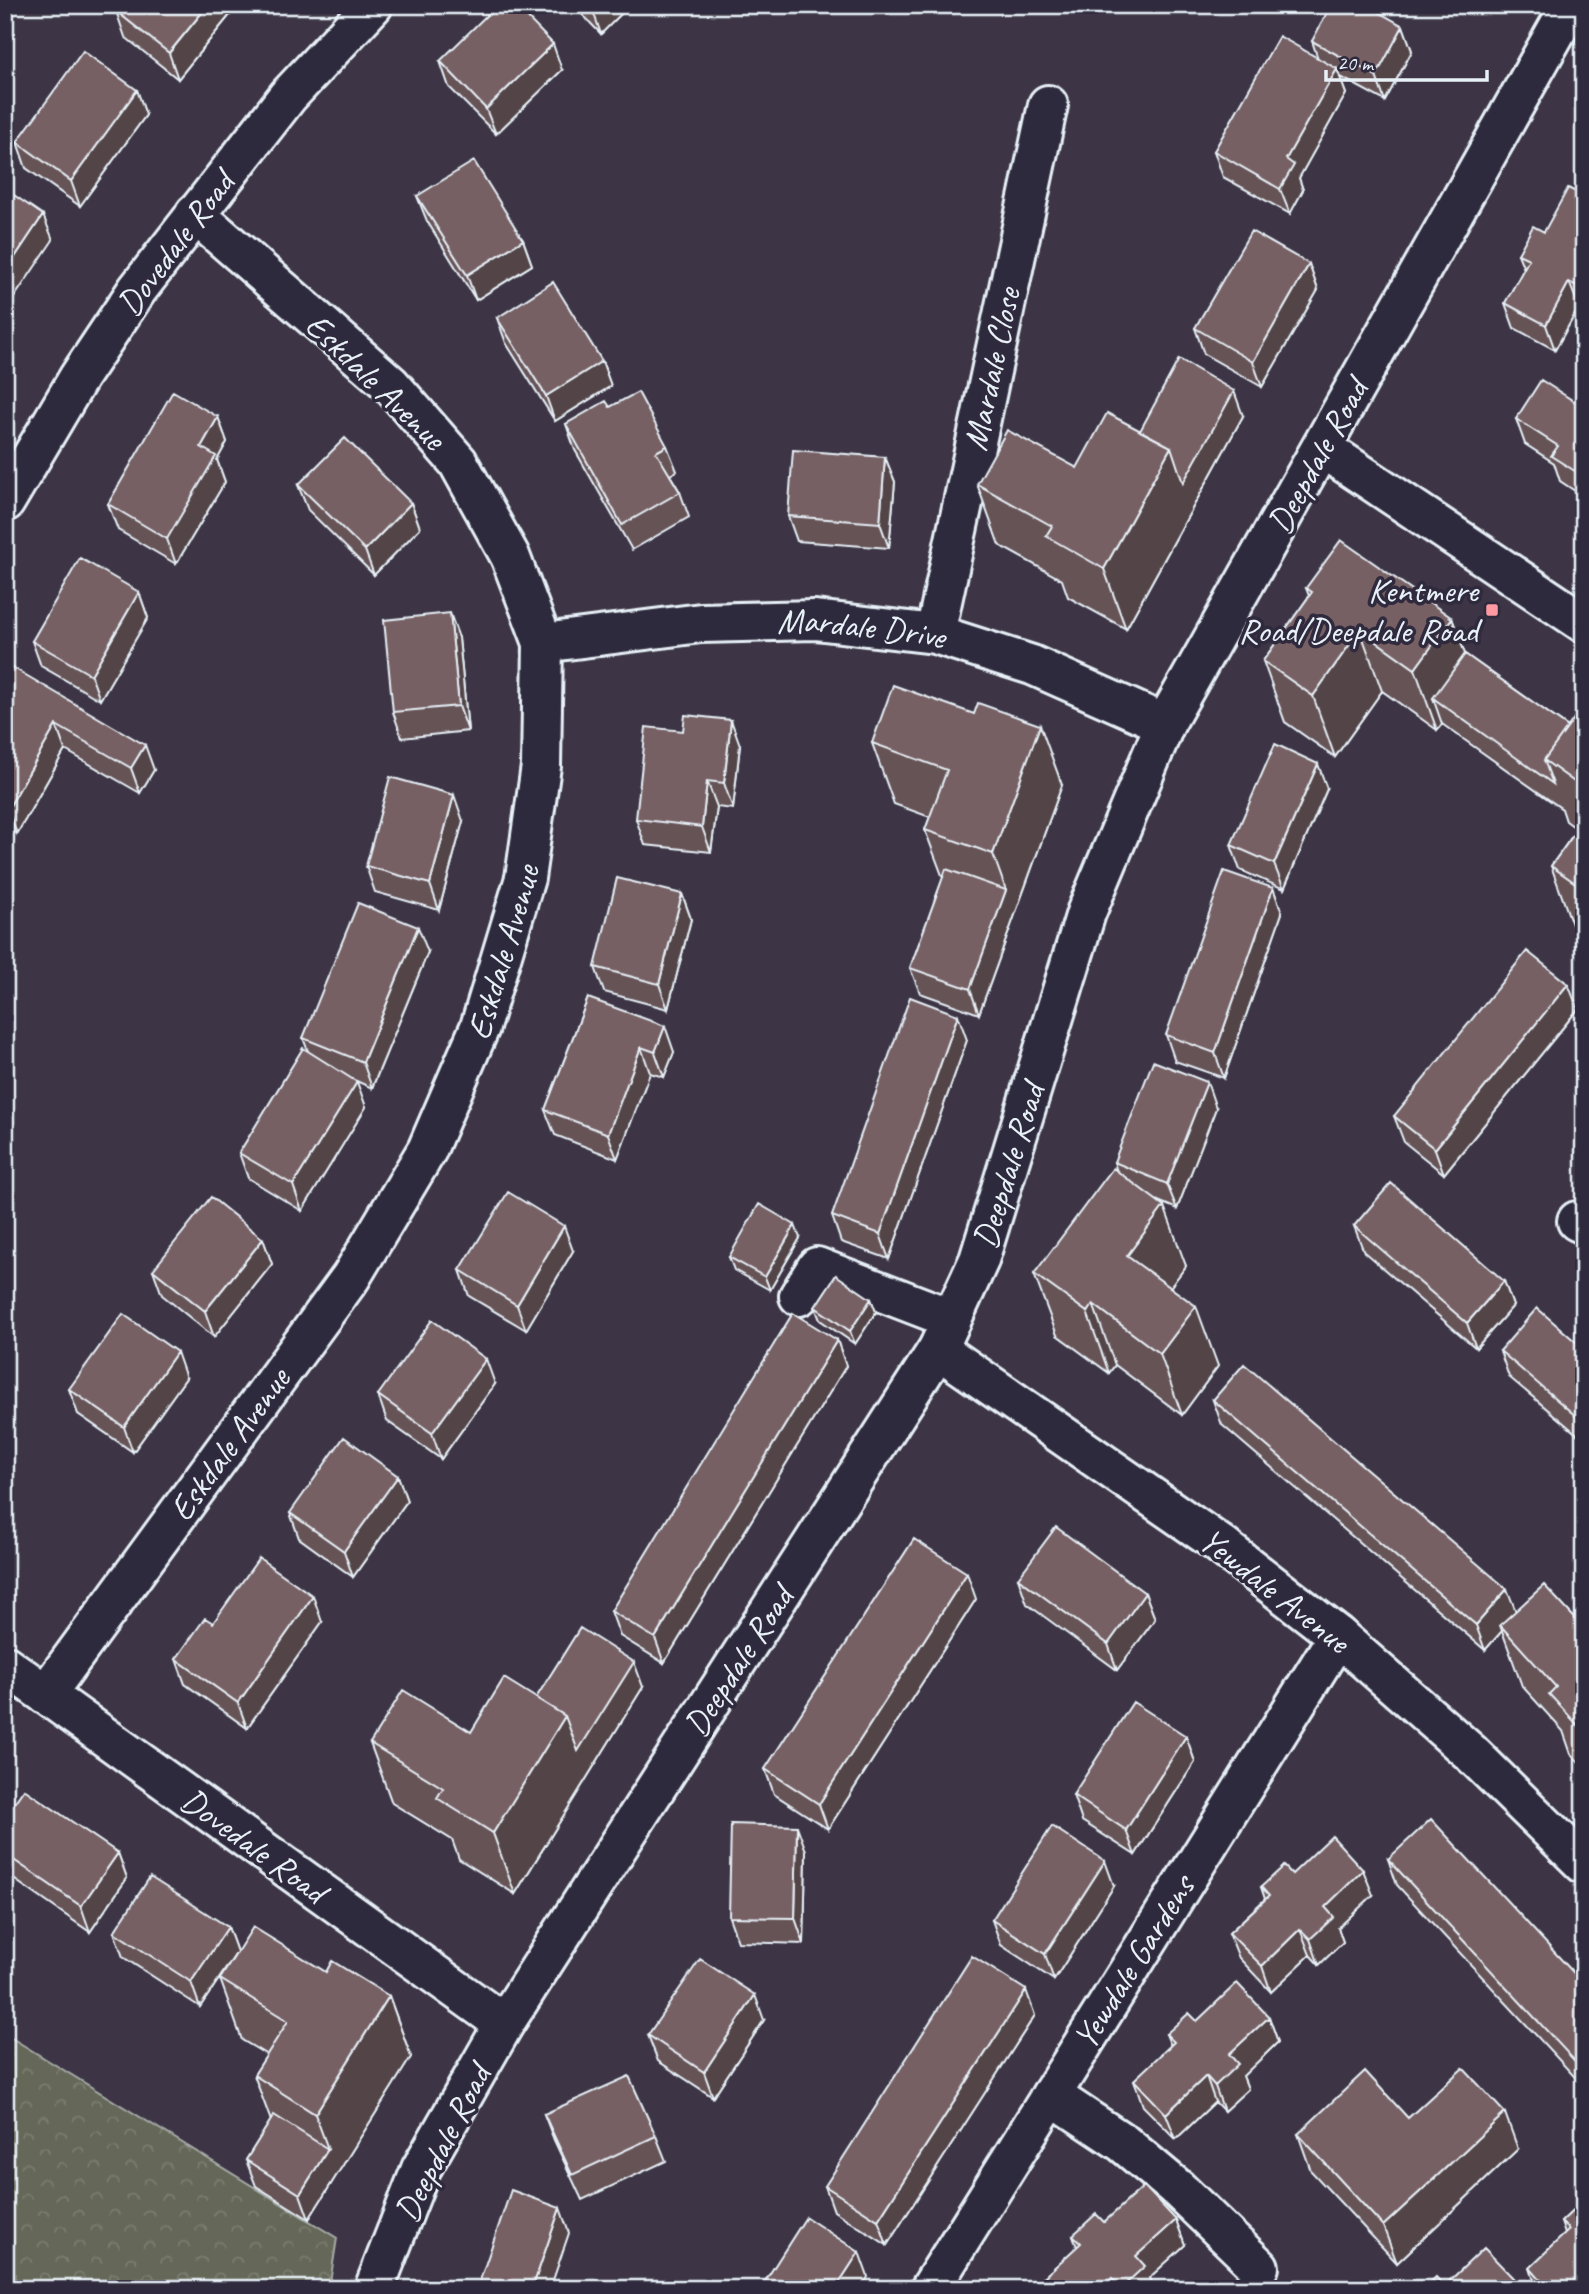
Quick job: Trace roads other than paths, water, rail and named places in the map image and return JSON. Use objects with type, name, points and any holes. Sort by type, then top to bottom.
[{"type":"street","name":"Dovedale Road","points":[[5,502],[79,377],[137,290],[288,96],[373,5]]},
{"type":"street","name":"Deepdale Road","points":[[374,2289],[421,2169],[504,2024],[945,1334],[979,1260],[1086,913],[1165,724],[1571,5]]},
{"type":"street","name":"Mardale Close","points":[[935,634],[1048,105]]},
{"type":"street","name":"Eskdale Avenue","points":[[46,1694],[351,1278],[428,1150],[480,1027],[525,878],[541,766],[543,643],[510,556],[458,462],[390,384],[195,214]]},
{"type":"street","points":[[1322,448],[1584,623]]},
{"type":"street","name":"Mardale Drive","points":[[543,643],[701,623],[815,620],[935,634],[1032,665],[1165,724]]},
{"type":"street","name":"Yewdale Avenue","points":[[799,1296],[817,1267],[945,1334],[1338,1636],[1470,1752],[1584,1864]]},
{"type":"street","name":"Yewdale Gardens","points":[[930,2289],[1338,1636]]},
{"type":"street","name":"Dovedale Road","points":[[5,1665],[504,2024]]},
{"type":"street","points":[[1051,2095],[1123,2143],[1169,2181],[1259,2267]]},
{"type":"place","name":"Kentmere Road/Deepdale Road","points":[[1492,610]]}]
